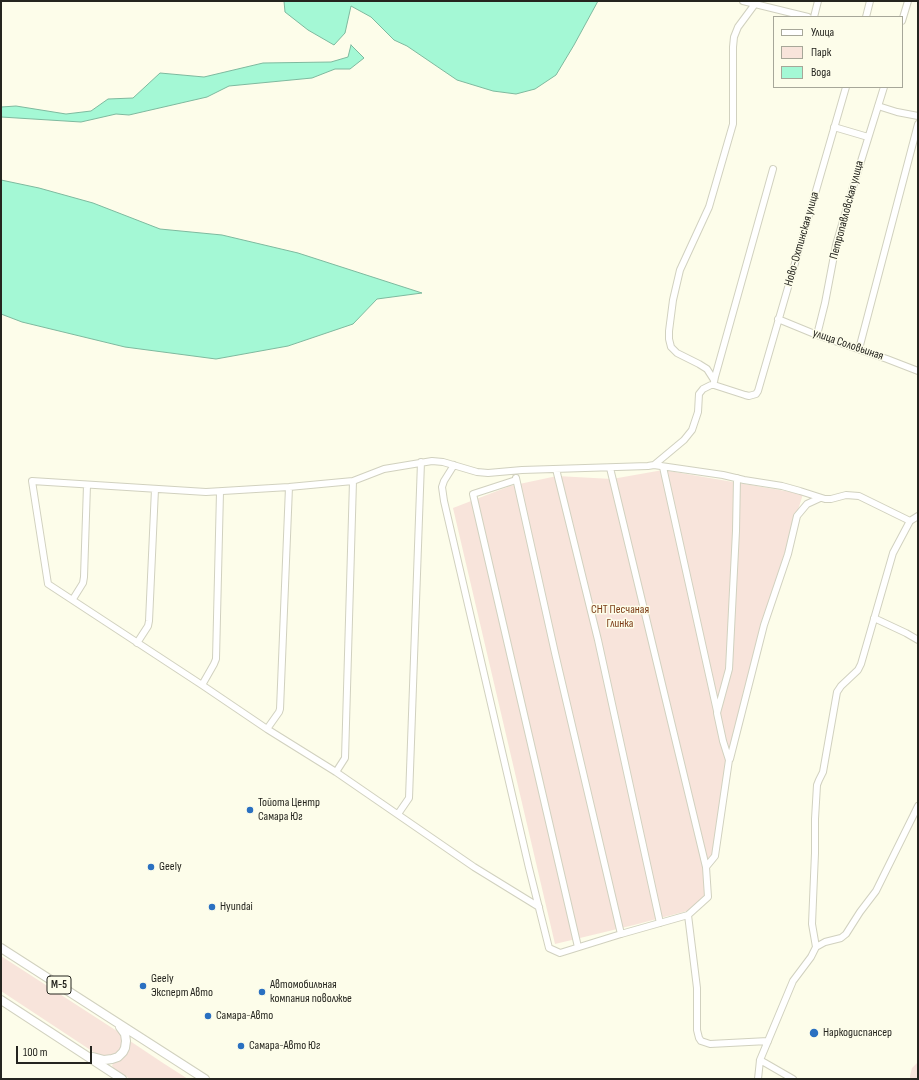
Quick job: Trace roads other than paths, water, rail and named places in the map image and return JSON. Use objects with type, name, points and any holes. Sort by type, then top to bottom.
[{"type":"main road","name":"М-5","points":[[1,948],[205,1079]]},
{"type":"main road","points":[[1,1000],[122,1079]]},
{"type":"main road","points":[[87,1056],[98,1059],[112,1059],[118,1057],[125,1048],[126,1041],[125,1034],[116,1023]]},
{"type":"street","points":[[743,1],[804,16]]},
{"type":"street","points":[[814,16],[818,1]]},
{"type":"street","points":[[866,16],[870,1]]},
{"type":"street","points":[[903,18],[908,1]]},
{"type":"street","points":[[714,383],[707,369],[677,353],[671,347],[669,331],[673,300],[680,270],[709,207],[733,124],[734,37],[738,27],[755,4]]},
{"type":"street","name":"Ново-Охтинская улица","points":[[714,383],[745,395],[753,395],[758,391],[846,88]]},
{"type":"street","name":"Петропавловская улица","points":[[816,335],[826,303],[836,245],[884,88]]},
{"type":"street","points":[[878,106],[897,112],[918,116]]},
{"type":"street","points":[[859,349],[918,124]]},
{"type":"street","points":[[834,127],[868,136]]},
{"type":"street","points":[[654,466],[684,440],[692,430],[698,412],[699,394],[707,386],[714,383],[773,169]]},
{"type":"street","name":"улица Соловьиная","points":[[778,319],[816,335],[887,358],[918,372]]},
{"type":"street","points":[[539,907],[474,867],[336,772],[267,729],[48,584],[32,481],[220,492],[353,481],[384,469],[432,461],[443,462],[477,472],[488,473],[654,466],[723,475],[800,491],[820,498],[831,499],[846,495],[859,496],[910,521]]},
{"type":"street","points":[[398,814],[409,798],[421,462]]},
{"type":"street","points":[[454,465],[444,481],[442,494],[549,948],[560,953],[688,915],[708,897],[706,867],[610,468]]},
{"type":"street","points":[[663,467],[723,741],[730,760]]},
{"type":"street","points":[[556,469],[598,640],[660,923]]},
{"type":"street","points":[[514,471],[621,934]]},
{"type":"street","points":[[717,713],[729,669],[736,531],[737,478]]},
{"type":"street","points":[[516,480],[473,494],[578,948]]},
{"type":"street","points":[[336,772],[345,758],[353,481]]},
{"type":"street","points":[[72,599],[83,583],[84,577],[87,484]]},
{"type":"street","points":[[267,729],[280,709],[289,487]]},
{"type":"street","points":[[137,643],[148,626],[149,621],[155,489]]},
{"type":"street","points":[[202,685],[216,659],[220,492]]},
{"type":"street","points":[[706,867],[715,856],[730,760],[764,625],[788,554],[797,516],[807,504],[820,498]]},
{"type":"street","points":[[816,947],[812,924],[817,785],[823,772],[837,692],[841,686],[853,676],[861,664],[893,553],[910,521],[918,516]]},
{"type":"street","points":[[874,618],[918,640]]},
{"type":"street","points":[[758,1079],[760,1060],[792,981],[811,957],[816,947],[825,942],[841,938],[846,934],[876,891],[918,806]]},
{"type":"street","points":[[688,915],[697,988],[697,1030],[699,1038],[701,1041],[710,1044],[768,1041]]},
{"type":"street","points":[[760,1060],[793,1079]]},
{"type":"water","points":[[284,1],[598,1],[556,75],[535,89],[516,94],[493,91],[457,80],[407,46],[394,40],[371,17],[351,6],[345,33],[334,45],[308,30],[285,12]]},
{"type":"water","points":[[351,45],[364,58],[350,69],[335,69],[312,78],[229,86],[207,97],[129,115],[116,114],[81,122],[1,117],[1,107],[16,106],[66,114],[91,111],[108,99],[133,98],[160,73],[204,77],[263,63],[331,62],[348,57]]},
{"type":"water","points":[[1,180],[39,188],[93,203],[160,229],[222,235],[298,253],[422,293],[377,299],[353,324],[288,346],[216,359],[125,347],[22,322],[1,314]]},
{"type":"place","name":"Тойота Центр Самара Юг","points":[[250,810]]},
{"type":"place","name":"Geely","points":[[151,867]]},
{"type":"place","name":"Hyundai","points":[[212,907]]},
{"type":"place","name":"Geely Эксперт Авто","points":[[143,986]]},
{"type":"place","name":"Автомобильная компания поволжье","points":[[262,992]]},
{"type":"place","name":"Самара-Авто","points":[[208,1016]]},
{"type":"place","name":"Наркодиспансер","points":[[814,1033]]},
{"type":"place","name":"Самара-Авто Юг","points":[[241,1046]]},
{"type":"park label","name":"СНТ Песчаная Глинка","points":[[620,617]]}]
